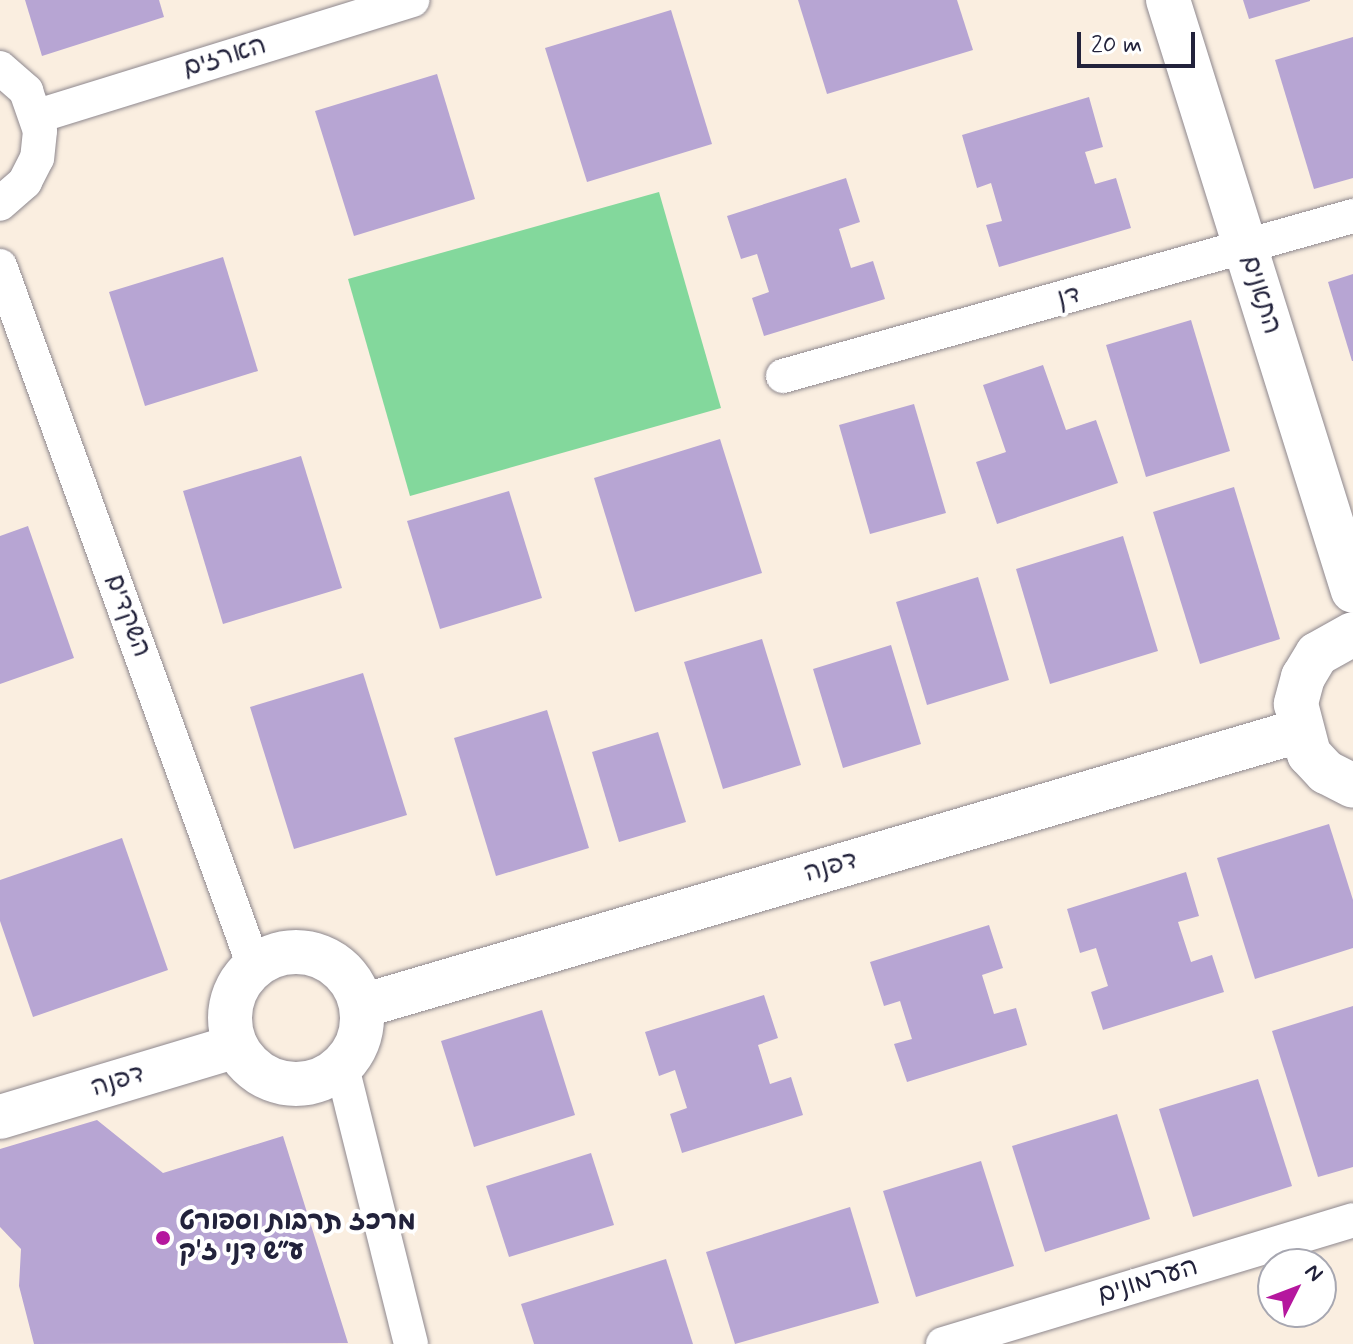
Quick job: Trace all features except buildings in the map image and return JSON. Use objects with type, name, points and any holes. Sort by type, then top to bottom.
[{"type":"street","name":"הארזים","points":[[38,116],[412,0]]},
{"type":"street","name":"התאנים","points":[[1168,0],[1353,591]]},
{"type":"street","points":[[0,68],[26,91],[38,116],[37,158],[25,182],[0,204]]},
{"type":"street","name":"דן","points":[[783,376],[1246,249],[1353,216]]},
{"type":"street","name":"השקדים","points":[[0,266],[254,966]]},
{"type":"street","points":[[1353,634],[1317,654],[1303,677],[1296,704],[1299,731],[1326,772],[1353,786]]},
{"type":"street","name":"דפנה","points":[[362,1006],[1299,731]]},
{"type":"street","points":[[286,953],[319,956],[354,985],[362,1006],[355,1050],[342,1067],[325,1079],[284,1084],[264,1077],[236,1046],[231,1003],[254,966],[286,953]]},
{"type":"street","name":"דפנה","points":[[0,1117],[236,1046]]},
{"type":"street","points":[[342,1067],[411,1344]]},
{"type":"street","name":"הערמונים","points":[[943,1344],[1353,1220]]},
{"type":"green space","points":[[659,192],[721,408],[410,496],[348,279]]},
{"type":"place","name":"מרכז תרבות וספורט ע״ש דני ז'ק","points":[[163,1238]]}]
